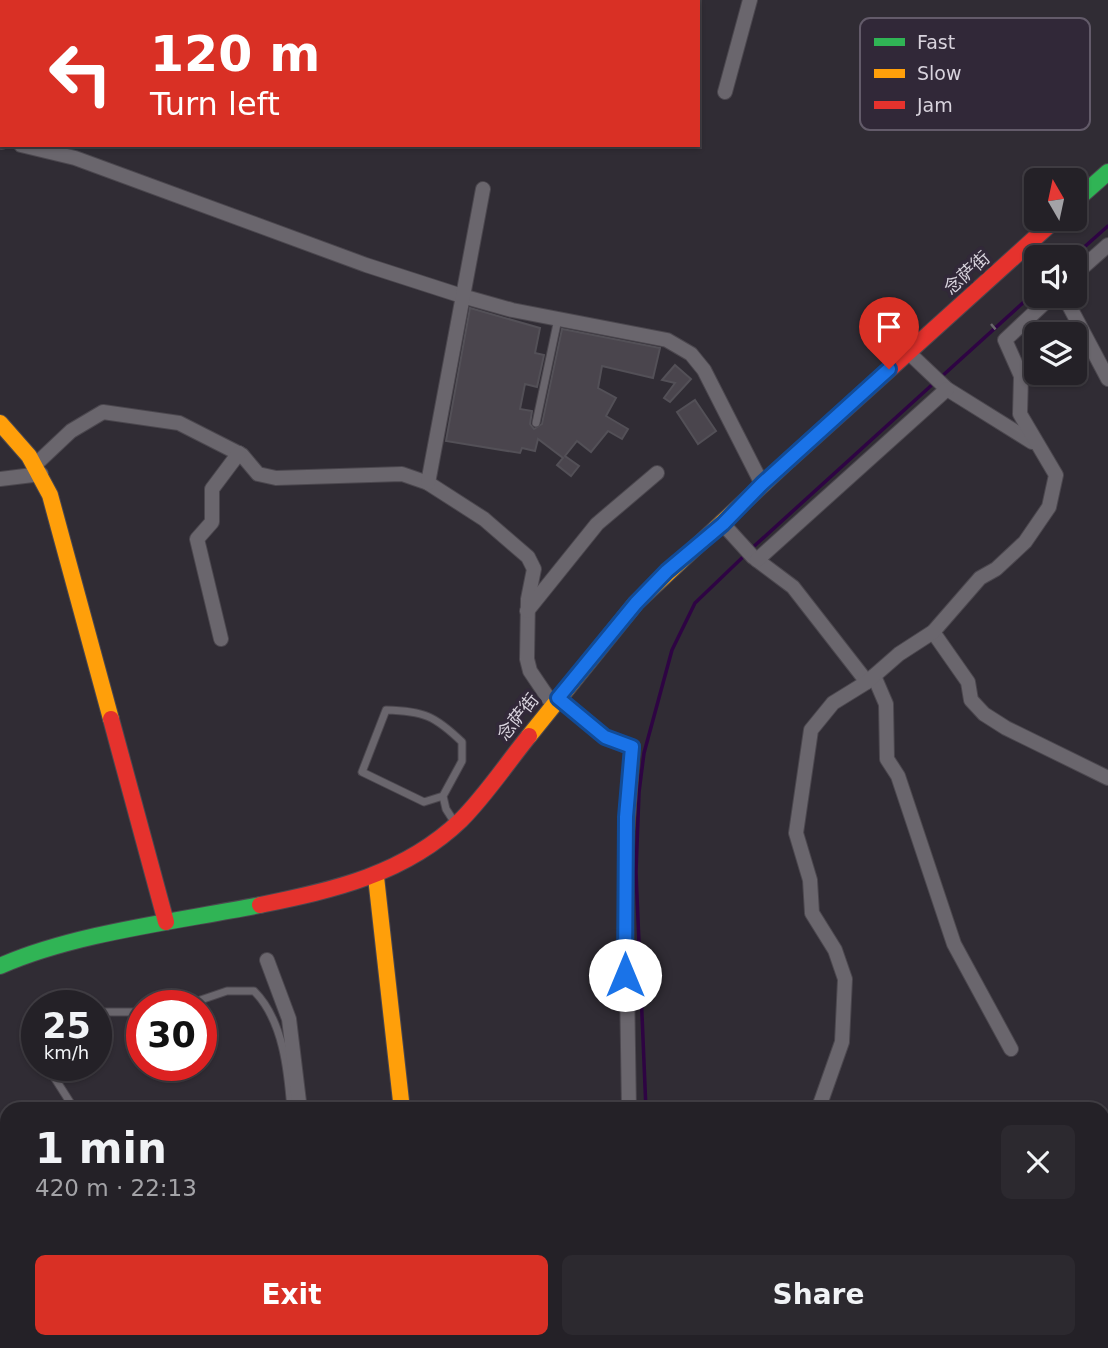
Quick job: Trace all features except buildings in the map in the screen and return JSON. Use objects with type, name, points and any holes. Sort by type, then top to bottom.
[{"type":"street","points":[[724,92],[750,0]]},
{"type":"street","points":[[29,147],[75,158],[354,260],[462,296],[667,340],[691,354],[704,370],[762,484]]},
{"type":"street","points":[[1087,191],[1108,172]]},
{"type":"street","points":[[428,483],[483,188]]},
{"type":"street","name":"念萨街","points":[[0,966],[38,952],[166,922],[337,890],[376,877],[410,859],[456,824],[636,603],[723,524],[762,484],[1043,231]]},
{"type":"street","points":[[1087,264],[1108,245]]},
{"type":"street","points":[[821,1102],[842,1042],[845,979],[835,950],[812,913],[810,880],[796,833],[811,730],[833,702],[870,679],[899,654],[933,632],[980,578],[996,569],[1025,542],[1049,507],[1056,475],[1020,414],[1021,376],[1005,340],[1039,308]]},
{"type":"street","points":[[1071,308],[1108,379]]},
{"type":"street","points":[[908,352],[944,387],[1040,447]]},
{"type":"street","points":[[751,555],[944,387]]},
{"type":"street","points":[[0,479],[39,469],[71,431],[103,412],[179,423],[239,453],[258,474],[276,478],[402,474],[428,483],[484,519],[528,557],[534,569],[527,611],[526,641],[530,671],[555,701],[605,737],[632,747],[625,860],[629,1102]]},
{"type":"street","points":[[0,423],[23,445],[39,469],[97,663],[166,922]]},
{"type":"street","points":[[221,639],[197,539],[212,522],[212,489],[239,453]]},
{"type":"street","points":[[527,611],[597,524],[657,473]]},
{"type":"street","points":[[723,524],[751,555],[793,587],[870,679],[886,704],[887,759],[898,776],[954,944],[1011,1049]]},
{"type":"street","points":[[933,632],[968,682],[971,700],[984,713],[1006,728],[1108,778]]},
{"type":"street","points":[[376,877],[401,1102]]},
{"type":"street","points":[[267,960],[289,1019],[299,1102]]},
{"type":"lane","points":[[536,424],[558,318]]},
{"type":"lane","points":[[443,796],[424,802],[362,772],[386,710],[414,710],[438,719],[462,742],[463,761],[443,796],[446,809],[456,824]]},
{"type":"lane","points":[[217,994],[244,989],[254,991],[265,1002],[274,1016],[289,1082],[290,1102]]},
{"type":"lane","points":[[57,1081],[70,1102]]},
{"type":"path","points":[[991,324],[1000,335]]},
{"type":"waterway","points":[[1087,245],[1108,226]]},
{"type":"waterway","points":[[940,378],[1024,302]]},
{"type":"waterway","points":[[751,549],[934,383]]},
{"type":"waterway","points":[[646,1102],[636,872],[639,792],[644,753],[672,650],[695,603],[745,555]]},
{"type":"traffic: fast","points":[[1087,191],[1108,172]]},
{"type":"traffic: fast","points":[[0,966],[93,936],[260,905]]},
{"type":"traffic: slow","points":[[0,423],[29,456],[50,495],[111,719]]},
{"type":"traffic: slow","points":[[529,736],[636,603],[789,460]]},
{"type":"traffic: slow","points":[[376,877],[401,1102]]},
{"type":"traffic: jam","points":[[789,460],[1043,231]]},
{"type":"traffic: jam","points":[[111,719],[166,922]]},
{"type":"traffic: jam","points":[[260,905],[341,886],[392,867],[416,854],[461,820],[488,790],[529,736]]},
{"type":"route","points":[[625,975],[626,817],[632,747],[605,737],[558,698],[636,603],[667,571],[723,524],[762,484],[889,369]]}]
